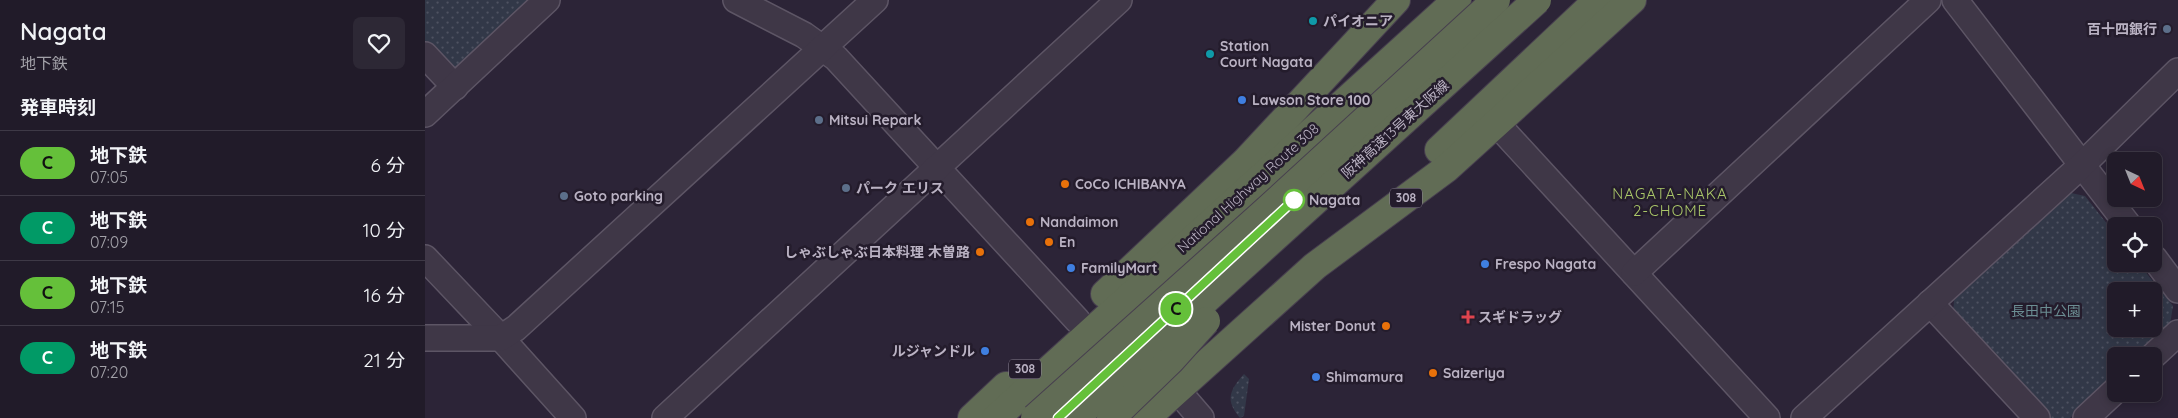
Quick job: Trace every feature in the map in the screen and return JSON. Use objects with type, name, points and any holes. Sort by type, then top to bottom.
[{"type":"highway","points":[[1245,162],[1372,58],[1434,0]]},
{"type":"highway","name":"National Highway Route 308","points":[[996,418],[1457,0]]},
{"type":"highway","name":"阪神高速13号東大阪線","points":[[1075,418],[1496,0]]},
{"type":"highway","name":"阪神高速13号東大阪線","points":[[1035,418],[1274,222],[1537,0]]},
{"type":"highway","points":[[1118,411],[1153,363],[1450,87],[1547,0]]},
{"type":"highway","points":[[1315,266],[1598,0]]},
{"type":"highway","name":"308","points":[[1146,418],[1315,266],[1447,168],[1632,0]]},
{"type":"highway","name":"308","points":[[971,418],[1245,162],[1389,2]]},
{"type":"highway","points":[[1090,418],[1118,411],[1171,360],[1274,222]]},
{"type":"highway","points":[[1017,418],[1200,262],[1274,222]]},
{"type":"street","points":[[425,114],[547,0]]},
{"type":"street","points":[[736,0],[804,36],[835,58],[1077,320]]},
{"type":"street","points":[[425,338],[501,338],[516,328],[875,0]]},
{"type":"street","points":[[665,418],[1119,0]]},
{"type":"street","points":[[1634,273],[1928,0]]},
{"type":"street","points":[[1955,0],[2122,217]]},
{"type":"street","points":[[425,55],[455,87]]},
{"type":"street","points":[[1804,418],[2082,165],[2178,71]]},
{"type":"street","points":[[1496,122],[1767,418]]},
{"type":"street","points":[[425,258],[573,418]]},
{"type":"street","points":[[2162,269],[2178,290]]},
{"type":"street","points":[[1930,303],[2037,418]]},
{"type":"street","points":[[1077,320],[1109,315],[1201,418]]},
{"type":"street","points":[[1077,320],[1071,350],[1118,411]]},
{"type":"street","points":[[2162,348],[2178,333]]},
{"type":"street","points":[[2086,418],[2107,398]]},
{"type":"green space","points":[[425,0],[538,0],[465,70],[451,69],[425,41]]},
{"type":"green space","name":"長田中公園","points":[[2071,193],[2085,196],[2107,224],[2107,272],[2145,272],[2154,282],[2107,282],[2107,337],[2156,337],[2146,347],[2107,347],[2107,383],[2070,418],[2051,418],[1953,316],[1954,300]]},
{"type":"green space","name":"長田中公園","points":[[2162,292],[2173,306],[2170,324],[2162,332]]},
{"type":"green space","points":[[1244,374],[1249,379],[1244,416],[1240,418],[1232,406],[1231,396],[1232,391]]},
{"type":"metro line","name":"C","points":[[1058,418],[1294,200]]},
{"type":"place","name":"パイオニア","points":[[1313,21]]},
{"type":"place","name":"百十四銀行","points":[[2167,29]]},
{"type":"place","name":"Station Court Nagata","points":[[1210,54]]},
{"type":"place","name":"Lawson Store 100","points":[[1242,100]]},
{"type":"place","name":"Mitsui Repark","points":[[819,120]]},
{"type":"place","name":"CoCo ICHIBANYA","points":[[1065,184]]},
{"type":"place","name":"パーク エリス","points":[[846,188]]},
{"type":"place","name":"Goto parking","points":[[564,196]]},
{"type":"place","name":"Nagata","points":[[1294,200]]},
{"type":"place","name":"Nandaimon","points":[[1030,222]]},
{"type":"place","name":"En","points":[[1049,242]]},
{"type":"place","name":"しゃぶしゃぶ日本料理 木曽路","points":[[980,252]]},
{"type":"place","name":"Frespo Nagata","points":[[1485,264]]},
{"type":"place","name":"FamilyMart","points":[[1071,268]]},
{"type":"place","name":"スギドラッグ","points":[[1468,317]]},
{"type":"place","name":"Mister Donut","points":[[1386,326]]},
{"type":"place","name":"ルジャンドル","points":[[985,351]]},
{"type":"place","name":"Saizeriya","points":[[1433,373]]},
{"type":"place","name":"Shimamura","points":[[1316,377]]},
{"type":"district","name":"NAGATA-NAKA 2-CHOME","points":[[1670,202]]}]
